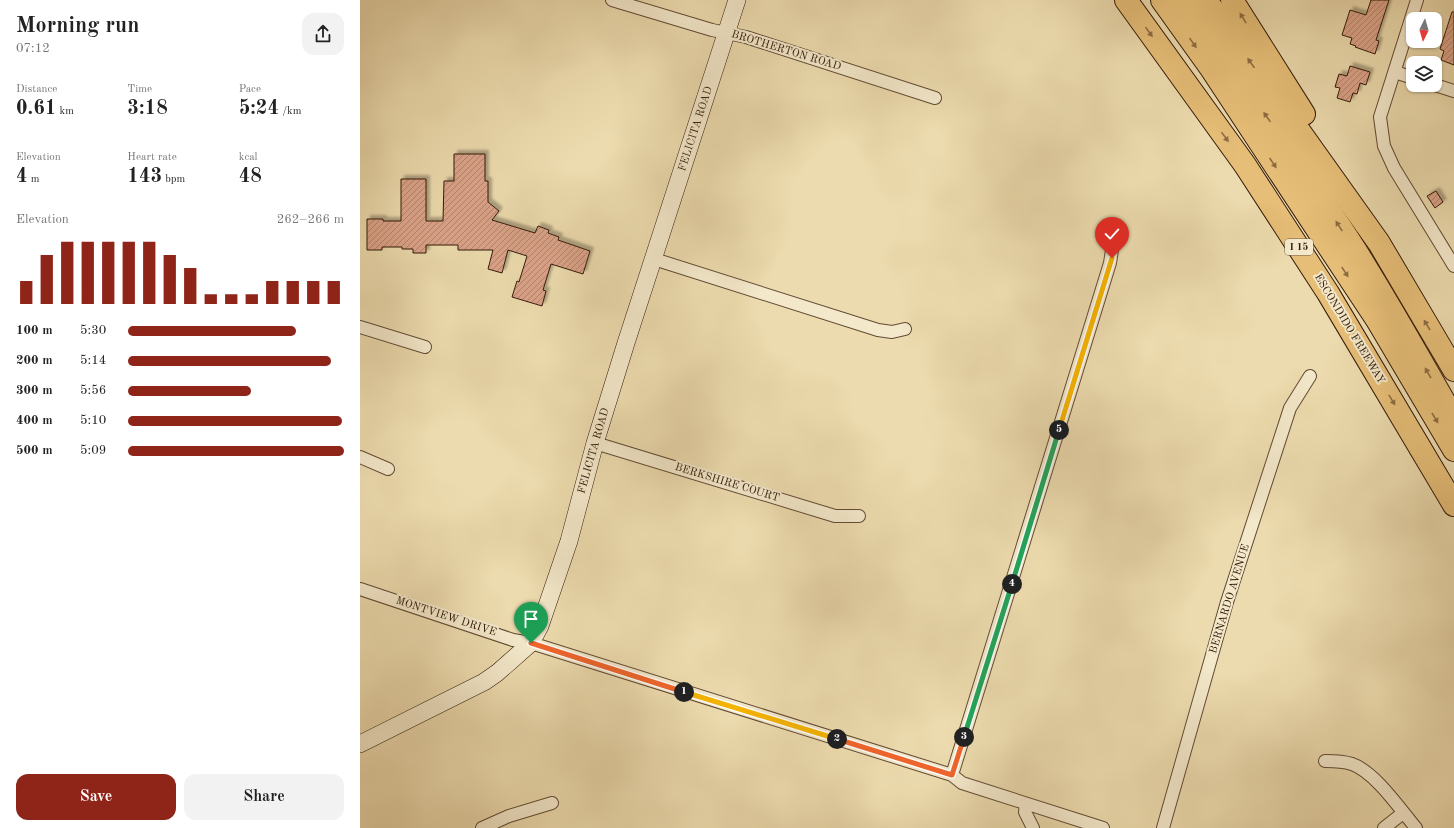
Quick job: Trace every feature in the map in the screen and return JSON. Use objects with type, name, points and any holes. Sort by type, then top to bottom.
[{"type":"highway","name":"ESCONDIDO FREEWAY","points":[[1126,0],[1246,165],[1328,293],[1454,505]]},
{"type":"highway","points":[[1162,0],[1210,67],[1377,320],[1454,450]]},
{"type":"highway","points":[[1186,0],[1294,157],[1356,252],[1454,419]]},
{"type":"highway","points":[[1206,0],[1379,243]]},
{"type":"highway","points":[[1232,0],[1345,178],[1379,243],[1454,370]]},
{"type":"main road","name":"FELICITA ROAD","points":[[531,643],[540,626],[569,541],[596,443],[737,0]]},
{"type":"main road","points":[[360,744],[484,682],[497,673],[531,643]]},
{"type":"street","name":"BROTHERTON ROAD","points":[[612,0],[712,30],[746,37],[935,98]]},
{"type":"street","points":[[1418,0],[1380,117],[1384,146],[1394,168],[1454,266]]},
{"type":"street","points":[[1395,72],[1406,76]]},
{"type":"street","points":[[1442,87],[1454,91]]},
{"type":"street","points":[[952,775],[1110,263],[1115,231]]},
{"type":"street","points":[[654,259],[878,330],[892,332],[905,329]]},
{"type":"street","points":[[360,327],[425,347]]},
{"type":"street","name":"BERNARDO AVENUE","points":[[1163,828],[1228,602],[1290,408],[1310,376]]},
{"type":"street","name":"BERKSHIRE COURT","points":[[596,443],[835,516],[859,516]]},
{"type":"street","points":[[360,457],[388,469]]},
{"type":"street","name":"MONTVIEW DRIVE","points":[[360,589],[513,640],[531,643],[952,775],[962,783],[1103,828]]},
{"type":"street","points":[[1325,761],[1337,761],[1353,764],[1365,770],[1382,787],[1416,828]]},
{"type":"street","points":[[484,828],[509,816],[552,803]]},
{"type":"street","points":[[1026,804],[1025,812],[1033,828]]},
{"type":"street","points":[[1384,828],[1403,813]]},
{"type":"building","points":[[1371,0],[1389,0],[1376,40],[1379,41],[1375,54],[1355,47],[1356,46],[1350,44],[1352,38],[1342,35],[1350,10],[1366,15]]},
{"type":"building","points":[[1452,12],[1454,12],[1454,65],[1442,60],[1444,51],[1440,49],[1442,48],[1442,43]]},
{"type":"building","points":[[1350,66],[1370,72],[1366,85],[1360,83],[1357,94],[1353,93],[1350,102],[1337,98],[1340,88],[1335,87],[1339,74],[1347,76]]},
{"type":"building","points":[[454,154],[485,154],[485,181],[488,181],[488,202],[499,211],[492,220],[535,233],[538,226],[549,230],[548,233],[559,237],[558,240],[590,251],[583,274],[551,264],[543,290],[546,291],[542,306],[512,297],[517,281],[519,282],[527,256],[508,250],[502,273],[488,269],[493,250],[458,250],[458,245],[426,245],[426,253],[413,253],[413,249],[402,249],[402,247],[382,247],[382,250],[367,250],[367,219],[401,221],[401,179],[426,179],[426,221],[443,221],[444,181],[454,181]]},
{"type":"building","points":[[1436,191],[1443,202],[1435,208],[1427,196]]},
{"type":"route","points":[[531,643],[952,775],[1112,258]]}]
